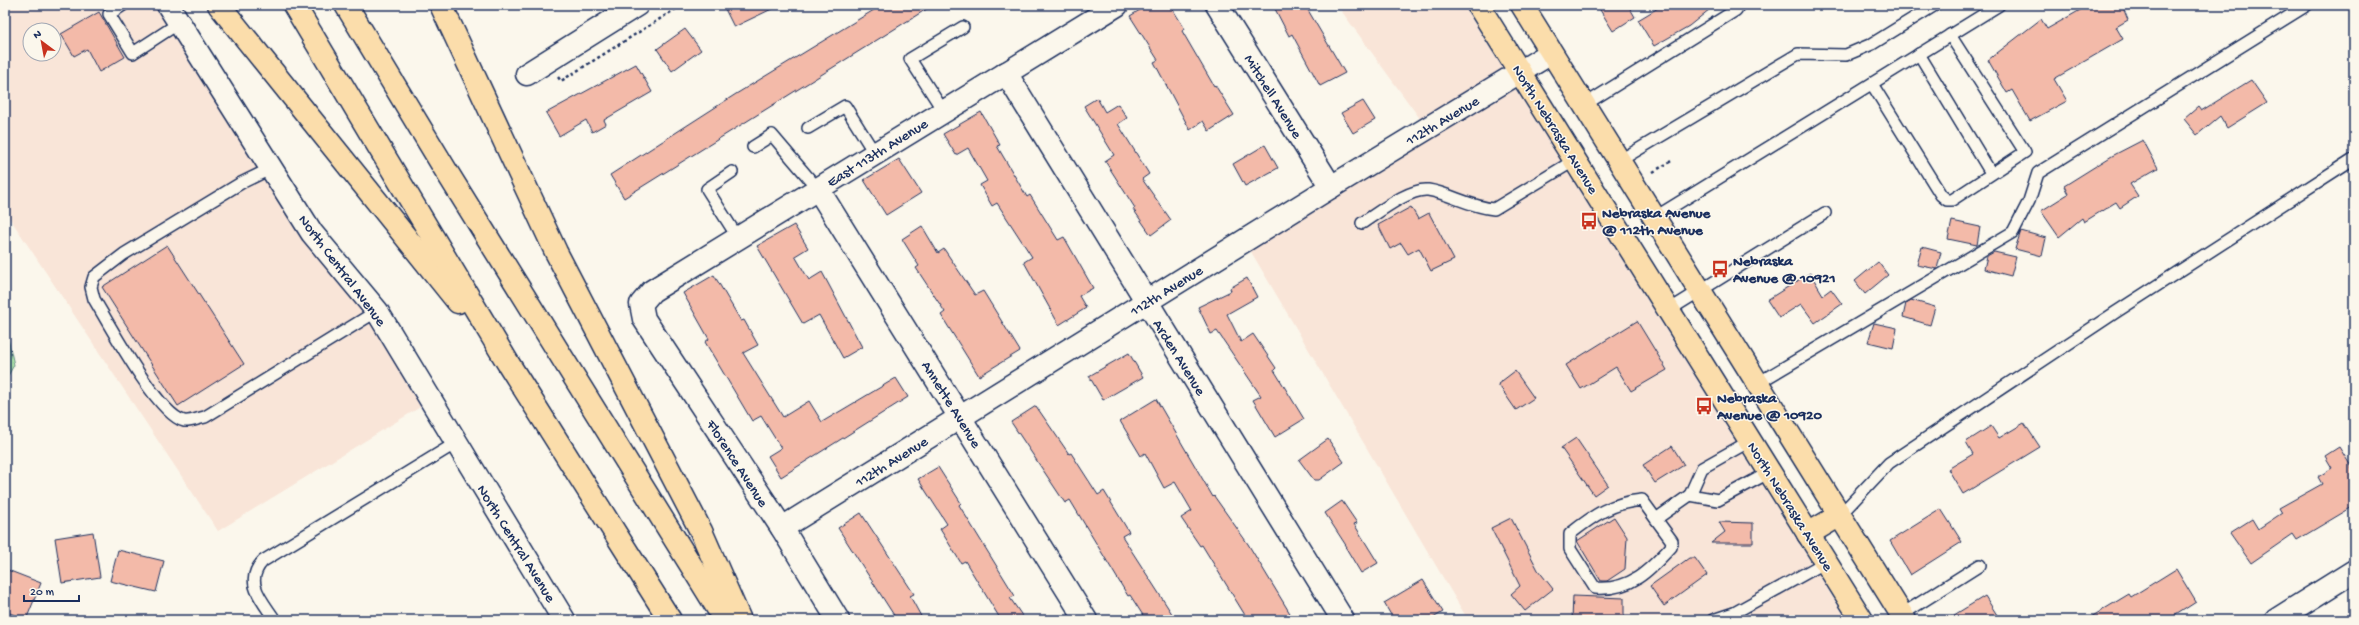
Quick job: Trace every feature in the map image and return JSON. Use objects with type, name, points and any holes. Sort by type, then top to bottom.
[{"type":"main road","points":[[219,5],[508,363]]},
{"type":"main road","points":[[294,5],[508,363],[670,620]]},
{"type":"main road","points":[[346,5],[445,169],[725,620]]},
{"type":"main road","points":[[440,5],[549,239],[701,532],[740,620]]},
{"type":"main road","name":"North Nebraska Avenue","points":[[1478,5],[1862,620]]},
{"type":"main road","points":[[1522,5],[1903,617]]},
{"type":"main road","points":[[1808,534],[1840,515]]},
{"type":"street","points":[[527,74],[637,5]]},
{"type":"street","name":"East 113th Avenue","points":[[641,304],[652,291],[1117,5]]},
{"type":"street","name":"Mitchell Avenue","points":[[1217,5],[1331,187]]},
{"type":"street","name":"North Central Avenue","points":[[173,14],[312,233],[377,311],[564,620]]},
{"type":"street","name":"112th Avenue","points":[[782,528],[1331,187],[1551,53]]},
{"type":"street","name":"Arden Avenue","points":[[1006,73],[1146,303],[1343,620]]},
{"type":"street","name":"Annette Avenue","points":[[818,189],[1086,620]]},
{"type":"street","name":"Florence Avenue","points":[[641,304],[644,319],[782,528],[838,620]]},
{"type":"street","points":[[2276,620],[2354,571]]},
{"type":"lane","points":[[122,5],[108,14],[133,53],[173,14]]},
{"type":"lane","points":[[1584,105],[1736,10],[1739,5]]},
{"type":"lane","points":[[1619,161],[1798,54],[1846,55],[1872,44],[1935,5]]},
{"type":"lane","points":[[1654,218],[1999,5]]},
{"type":"lane","points":[[1758,383],[2013,232],[2029,201],[2038,173],[2307,5]]},
{"type":"lane","points":[[944,112],[910,59],[963,27]]},
{"type":"lane","points":[[1872,84],[1941,194],[1947,200],[1952,200],[2025,152],[1950,35]]},
{"type":"lane","points":[[1919,54],[1991,173]]},
{"type":"lane","points":[[808,128],[845,106],[875,154]]},
{"type":"lane","points":[[753,147],[772,135],[818,189]]},
{"type":"lane","points":[[1840,515],[1889,463],[2116,312],[2353,159]]},
{"type":"lane","points":[[1362,223],[1408,195],[1428,190],[1482,208],[1494,210],[1575,160]]},
{"type":"lane","points":[[265,161],[241,183],[124,254],[94,277],[91,287],[94,299],[150,389],[175,416],[185,421],[205,417],[377,311]]},
{"type":"lane","points":[[732,172],[708,189],[738,238]]},
{"type":"lane","points":[[1669,310],[1825,213]]},
{"type":"lane","points":[[1656,519],[1690,495],[1702,468],[1750,441]]},
{"type":"lane","points":[[275,620],[257,592],[253,579],[256,568],[263,561],[456,443]]},
{"type":"lane","points":[[1690,495],[1718,500],[1770,472]]},
{"type":"lane","points":[[1642,500],[1656,519],[1672,542],[1671,547],[1638,578],[1617,588],[1595,588],[1570,549],[1570,534],[1595,514],[1625,502],[1642,500]]},
{"type":"lane","points":[[1719,619],[1734,614],[1826,562]]},
{"type":"lane","points":[[1903,617],[1980,565]]},
{"type":"path","points":[[1653,172],[1673,160]]},
{"type":"shaded area","points":[[5,5],[156,5],[257,167],[370,316],[422,406],[218,531],[5,211]]},
{"type":"shaded area","points":[[1337,5],[1463,5],[1504,70],[1421,120]]},
{"type":"shaded area","points":[[1515,88],[1847,620],[1468,620],[1250,250]]},
{"type":"green space","points":[[5,325],[14,365],[5,381]]},
{"type":"building","points":[[733,5],[780,5],[734,27],[725,9]]},
{"type":"building","points":[[882,5],[933,5],[624,198],[610,175],[736,94]]},
{"type":"building","points":[[1148,5],[1170,5],[1185,29],[1182,31],[1214,86],[1215,85],[1234,115],[1209,131],[1203,121],[1190,130],[1154,62],[1158,60],[1130,16]]},
{"type":"building","points":[[1273,5],[1305,5],[1345,73],[1320,86],[1292,34],[1289,36]]},
{"type":"building","points":[[1597,5],[1628,5],[1635,17],[1613,31]]},
{"type":"building","points":[[1663,5],[1715,5],[1689,26],[1654,46],[1638,20]]},
{"type":"building","points":[[2089,5],[2122,5],[2128,20],[2116,27],[2123,39],[2054,79],[2067,101],[2030,121],[2012,90],[2007,93],[1988,60],[2041,19],[2047,29]]},
{"type":"building","points":[[99,12],[125,57],[99,72],[87,49],[74,56],[62,33]]},
{"type":"building","points":[[685,29],[701,50],[672,71],[657,49]]},
{"type":"building","points":[[636,64],[652,92],[604,120],[606,124],[592,132],[586,120],[559,136],[546,113]]},
{"type":"building","points":[[2251,80],[2267,103],[2227,128],[2220,116],[2197,135],[2184,119],[2198,107],[2201,111]]},
{"type":"building","points":[[1097,98],[1105,112],[1118,104],[1127,118],[1118,124],[1149,174],[1142,179],[1171,220],[1151,235],[1133,209],[1135,208],[1105,161],[1114,155],[1084,106]]},
{"type":"building","points":[[1363,101],[1375,120],[1353,133],[1341,113]]},
{"type":"building","points":[[981,112],[1000,145],[997,146],[1027,197],[1030,195],[1058,240],[1064,237],[1093,288],[1079,296],[1086,308],[1059,325],[1024,262],[1032,257],[997,203],[992,206],[980,185],[987,181],[968,148],[956,155],[943,134]]},
{"type":"building","points":[[2143,140],[2158,168],[2130,184],[2138,196],[2120,208],[2116,202],[2084,222],[2082,218],[2059,237],[2041,211],[2068,194],[2064,186],[2112,156]]},
{"type":"building","points":[[1265,145],[1278,168],[1245,186],[1233,164]]},
{"type":"building","points":[[899,159],[921,193],[886,215],[864,180]]},
{"type":"building","points":[[1411,207],[1418,219],[1429,213],[1454,260],[1431,271],[1419,248],[1408,254],[1401,243],[1390,249],[1378,225]]},
{"type":"building","points":[[1952,221],[1980,227],[1977,245],[1948,239]]},
{"type":"building","points":[[794,225],[808,248],[795,256],[809,280],[822,272],[862,347],[843,358],[819,315],[803,324],[757,246]]},
{"type":"building","points":[[922,226],[938,253],[944,249],[975,295],[983,291],[1020,351],[979,376],[941,315],[945,312],[916,268],[919,266],[902,239]]},
{"type":"building","points":[[2021,231],[2046,238],[2042,256],[2015,249]]},
{"type":"building","points":[[167,245],[244,364],[178,406],[102,287]]},
{"type":"building","points":[[1922,247],[1941,252],[1937,269],[1917,265]]},
{"type":"building","points":[[1994,252],[2016,257],[2011,276],[1984,269],[1987,256]]},
{"type":"building","points":[[1878,262],[1888,275],[1865,294],[1855,281]]},
{"type":"building","points":[[1810,273],[1823,295],[1831,289],[1842,304],[1815,323],[1801,304],[1779,318],[1767,300]]},
{"type":"building","points":[[714,275],[741,321],[744,320],[758,345],[743,353],[783,417],[809,401],[822,422],[896,378],[908,397],[781,477],[768,456],[781,448],[761,416],[752,421],[705,342],[709,339],[683,293]]},
{"type":"building","points":[[1247,278],[1257,297],[1227,314],[1241,342],[1253,334],[1276,368],[1274,370],[1304,419],[1275,437],[1253,400],[1261,396],[1217,331],[1211,334],[1198,307],[1231,291],[1230,288]]},
{"type":"building","points":[[1911,300],[1935,307],[1930,325],[1903,317],[1906,303]]},
{"type":"building","points":[[1637,321],[1667,370],[1631,391],[1616,367],[1581,389],[1566,365]]},
{"type":"building","points":[[1874,323],[1897,328],[1893,348],[1868,342]]},
{"type":"building","points":[[1129,353],[1143,377],[1103,400],[1089,376]]},
{"type":"building","points":[[1515,371],[1534,398],[1516,410],[1498,384]]},
{"type":"building","points":[[1156,399],[1213,497],[1214,496],[1248,544],[1294,620],[1248,620],[1202,545],[1200,546],[1181,518],[1192,511],[1175,482],[1164,488],[1145,453],[1141,456],[1120,421]]},
{"type":"building","points":[[1036,406],[1069,454],[1071,453],[1098,495],[1104,491],[1129,532],[1122,536],[1176,620],[1146,620],[1130,595],[1128,596],[1070,500],[1065,503],[1011,422]]},
{"type":"building","points":[[2024,423],[2040,447],[1963,494],[1948,469],[1973,454],[1966,442],[1991,426],[1999,438]]},
{"type":"building","points":[[1576,438],[1608,485],[1594,495],[1561,448]]},
{"type":"building","points":[[1328,439],[1344,462],[1319,480],[1314,480],[1299,460]]},
{"type":"building","points":[[1672,446],[1684,465],[1655,483],[1643,465]]},
{"type":"building","points":[[2339,447],[2354,471],[2354,506],[2297,540],[2293,534],[2251,563],[2230,533],[2252,519],[2258,529],[2282,513],[2279,508],[2322,484],[2318,477],[2332,468],[2325,456]]},
{"type":"building","points":[[938,467],[961,503],[959,505],[1015,596],[1010,598],[1025,620],[1001,620],[965,561],[961,563],[940,529],[947,524],[918,479]]},
{"type":"building","points":[[1342,501],[1357,523],[1354,524],[1378,563],[1361,573],[1346,548],[1347,547],[1325,513]]},
{"type":"building","points":[[1941,509],[1962,542],[1910,575],[1890,541]]},
{"type":"building","points":[[861,513],[914,594],[910,596],[923,620],[897,620],[838,528]]},
{"type":"building","points":[[1614,517],[1627,537],[1625,569],[1607,581],[1601,581],[1577,541]]},
{"type":"building","points":[[1511,518],[1538,570],[1553,589],[1525,611],[1511,594],[1520,586],[1491,528]]},
{"type":"building","points":[[1719,522],[1753,523],[1753,543],[1711,543],[1725,532]]},
{"type":"building","points":[[93,532],[100,577],[62,583],[55,538]]},
{"type":"building","points":[[118,550],[164,561],[156,592],[110,581]]},
{"type":"building","points":[[1689,558],[1695,558],[1707,575],[1664,606],[1650,586]]},
{"type":"building","points":[[5,569],[41,583],[26,620],[5,611]]},
{"type":"building","points":[[2176,569],[2196,602],[2168,620],[2086,620],[2129,594],[2131,597]]},
{"type":"building","points":[[1423,580],[1443,612],[1430,620],[1394,620],[1384,603]]},
{"type":"building","points":[[1573,596],[1624,598],[1624,620],[1572,620]]},
{"type":"building","points":[[1985,596],[1997,615],[1989,620],[1946,620]]},
{"type":"place","name":"Nebraska Avenue @ 112th Avenue","points":[[1589,221]]},
{"type":"place","name":"Nebraska Avenue @ 10921","points":[[1720,269]]},
{"type":"place","name":"Nebraska Avenue @ 10920","points":[[1704,406]]}]
